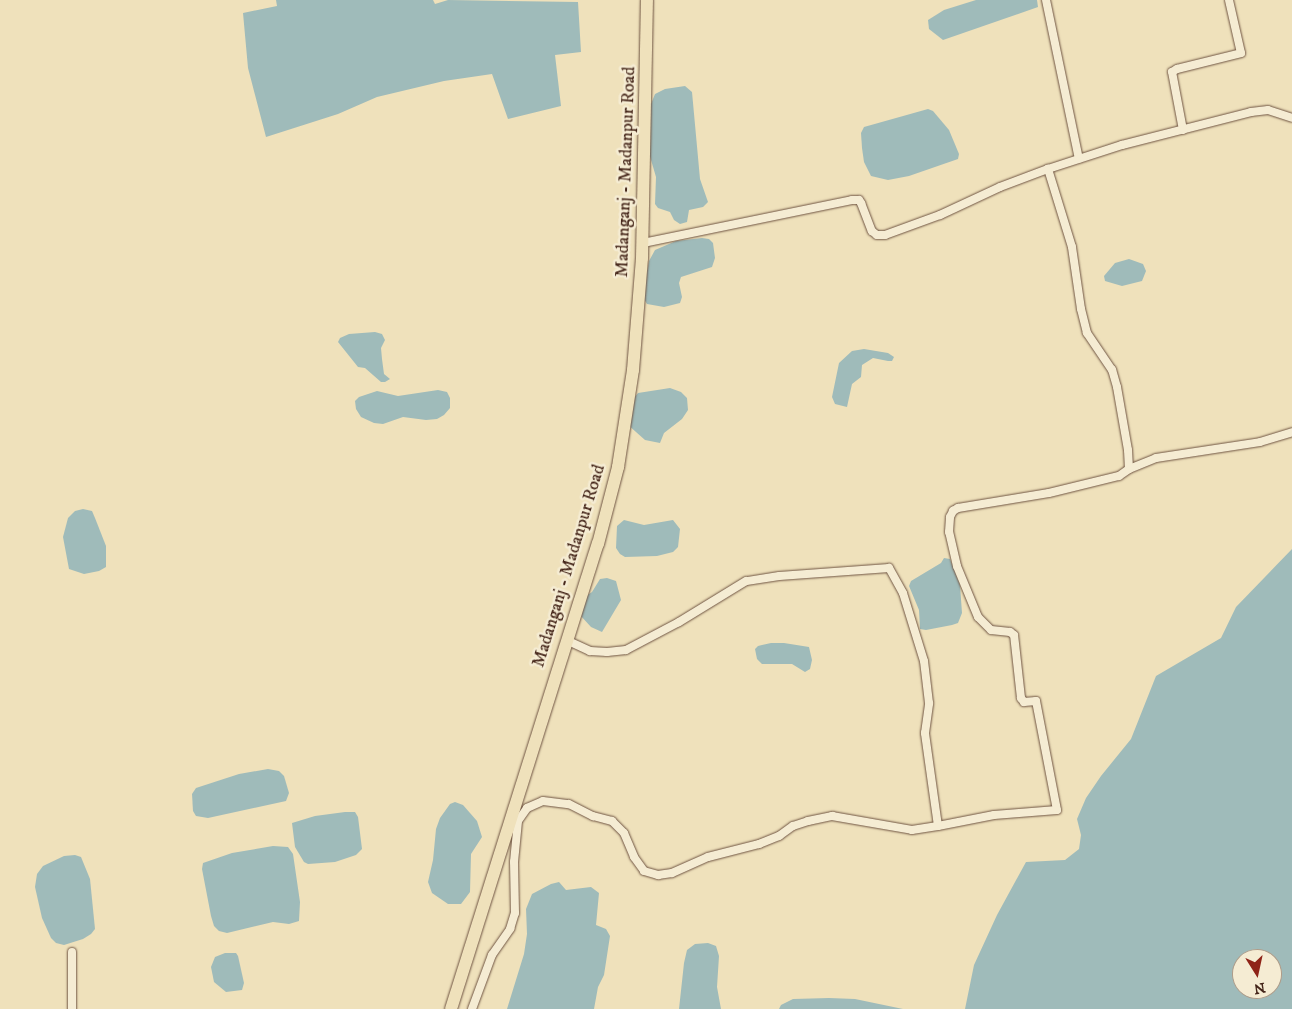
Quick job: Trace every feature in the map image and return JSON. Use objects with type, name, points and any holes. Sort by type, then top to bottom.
[{"type":"main road","name":"Madanganj - Madanpur Road","points":[[451,1009],[566,640],[598,544],[618,466],[633,370],[643,244],[647,0]]},
{"type":"street","points":[[1046,0],[1079,159]]},
{"type":"street","points":[[1183,130],[1172,76],[1174,70],[1242,53],[1229,0]]},
{"type":"street","points":[[643,244],[852,200],[859,200],[861,203],[872,231],[877,235],[885,235],[940,215],[1000,187],[1122,145],[1251,112],[1268,110],[1292,118]]},
{"type":"street","points":[[1048,169],[1072,247],[1081,309],[1087,333],[1112,370],[1117,388],[1128,450],[1129,469]]},
{"type":"street","points":[[472,1009],[492,955],[510,929],[515,913],[514,862],[518,821],[527,808],[543,801],[569,804],[593,816],[612,821],[624,833],[634,857],[644,870],[658,875],[672,873],[708,857],[759,844],[780,836],[793,826],[832,816],[912,830],[994,815],[1057,810],[1036,701],[1024,702],[1021,698],[1014,635],[1010,632],[991,630],[978,616],[957,566],[950,532],[950,517],[953,511],[958,508],[1049,493],[1119,476],[1129,469],[1156,458],[1260,442],[1292,432]]},
{"type":"street","points":[[566,640],[590,651],[626,650],[679,622],[746,581],[779,576],[890,568],[903,593],[924,661],[929,703],[926,733],[938,826]]},
{"type":"street","points":[[72,952],[72,1009]]},
{"type":"water","points":[[276,0],[433,0],[435,4],[448,0],[578,2],[581,52],[555,55],[561,106],[508,119],[492,74],[444,81],[377,97],[338,114],[266,137],[248,68],[243,13],[277,6]]},
{"type":"water","points":[[976,0],[1037,0],[1038,7],[943,40],[929,29],[928,20],[944,10]]},
{"type":"water","points":[[685,86],[692,92],[700,179],[708,202],[703,207],[689,210],[687,222],[680,224],[674,220],[670,212],[658,208],[655,204],[656,177],[649,153],[651,104],[655,94],[665,89]]},
{"type":"water","points":[[928,109],[933,111],[949,130],[959,154],[958,159],[909,176],[888,180],[871,176],[864,162],[862,148],[861,133],[864,127]]},
{"type":"water","points":[[709,239],[713,243],[715,258],[712,267],[681,277],[679,283],[682,297],[680,303],[664,307],[647,304],[644,299],[646,276],[649,261],[655,250],[676,241]]},
{"type":"water","points":[[1129,259],[1143,264],[1146,271],[1142,281],[1122,286],[1105,281],[1104,276],[1115,263]]},
{"type":"water","points":[[375,332],[382,334],[385,340],[381,348],[382,359],[384,374],[390,379],[385,382],[381,382],[365,368],[358,367],[338,342],[340,338],[349,334]]},
{"type":"water","points":[[864,349],[888,353],[894,357],[892,361],[873,358],[862,365],[861,377],[852,384],[847,407],[835,404],[832,397],[839,363],[852,351]]},
{"type":"water","points":[[670,388],[681,392],[687,398],[688,410],[682,419],[664,433],[660,443],[645,440],[627,424],[630,403],[638,393]]},
{"type":"water","points":[[438,390],[447,392],[450,398],[450,408],[437,419],[426,420],[403,417],[383,424],[374,423],[361,417],[356,409],[355,401],[359,397],[377,391],[398,396]]},
{"type":"water","points":[[83,509],[92,511],[106,546],[106,567],[99,571],[84,574],[69,569],[63,537],[68,518],[75,511]]},
{"type":"water","points":[[624,520],[644,525],[673,520],[680,529],[678,547],[673,552],[657,556],[625,557],[616,548],[617,526]]},
{"type":"water","points":[[1292,549],[1292,1009],[965,1009],[974,965],[997,915],[1026,862],[1065,860],[1079,849],[1081,835],[1077,819],[1086,798],[1131,739],[1156,676],[1221,638],[1236,607]]},
{"type":"water","points":[[944,558],[950,559],[960,585],[962,613],[958,623],[926,630],[920,629],[919,610],[909,586],[911,581],[941,563]]},
{"type":"water","points":[[607,578],[616,581],[621,600],[602,632],[591,627],[580,615],[583,598],[592,592],[600,579]]},
{"type":"water","points":[[771,643],[809,647],[812,660],[810,669],[805,672],[792,664],[762,664],[757,659],[755,649],[758,646]]},
{"type":"water","points":[[268,769],[279,771],[284,776],[289,793],[286,801],[208,818],[196,816],[193,811],[192,794],[196,788],[239,774]]},
{"type":"water","points":[[455,802],[463,805],[477,821],[482,837],[471,854],[470,892],[461,904],[448,904],[432,893],[428,882],[433,860],[436,829],[440,818],[450,804]]},
{"type":"water","points":[[355,812],[358,817],[362,849],[356,855],[335,862],[308,864],[304,862],[295,847],[292,823],[315,816]]},
{"type":"water","points":[[273,846],[288,847],[293,854],[300,902],[299,921],[289,924],[273,922],[227,933],[219,931],[214,926],[211,916],[202,869],[203,863],[232,853]]},
{"type":"water","points":[[75,855],[81,857],[90,879],[95,929],[83,939],[64,945],[56,943],[51,938],[42,918],[35,887],[37,874],[43,866],[64,856]]},
{"type":"water","points":[[559,882],[566,890],[591,887],[599,893],[596,925],[606,929],[610,936],[604,975],[598,987],[594,1009],[507,1009],[524,954],[527,934],[526,909],[532,894]]},
{"type":"water","points":[[708,943],[716,946],[719,956],[717,987],[721,1009],[679,1009],[687,950],[695,944]]},
{"type":"water","points":[[225,953],[236,953],[238,956],[244,983],[242,990],[226,992],[214,982],[211,967],[215,957]]},
{"type":"water","points":[[793,999],[855,999],[903,1009],[779,1009],[781,1005]]}]
